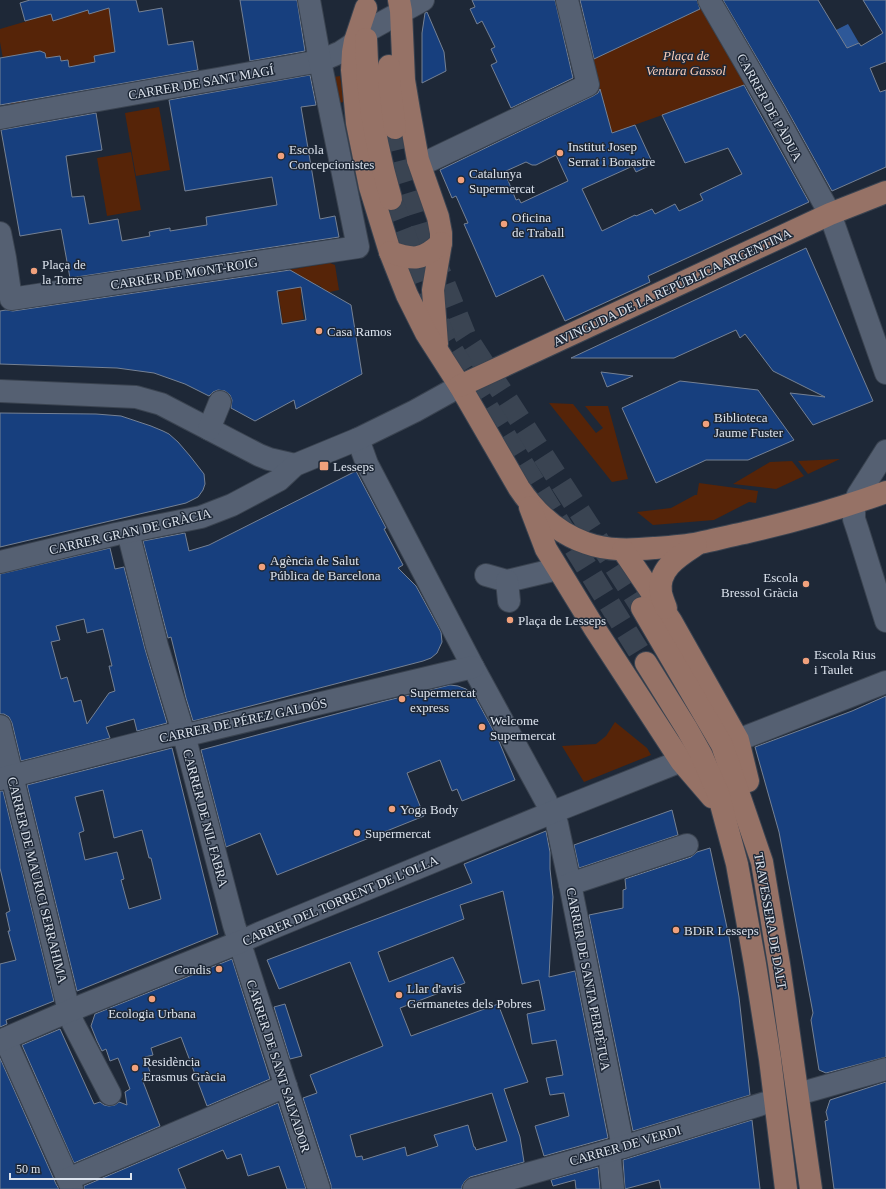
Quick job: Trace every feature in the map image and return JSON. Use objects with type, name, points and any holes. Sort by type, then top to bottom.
[{"type":"main road","points":[[366,4],[352,70],[357,123],[370,187],[390,252],[407,295],[426,333],[460,386],[528,501],[546,549],[595,629],[691,757],[730,743],[671,621],[661,595],[660,586],[670,563],[676,557],[698,543]]},
{"type":"main road","points":[[395,128],[388,42],[396,7]]},
{"type":"main road","points":[[396,7],[404,80],[418,160],[438,217],[441,233],[441,243],[433,290],[438,351]]},
{"type":"main road","points":[[360,37],[381,163],[391,199]]},
{"type":"main road","name":"AVINGUDA DE LA REPÚBLICA ARGENTINA","points":[[460,386],[830,214],[886,192]]},
{"type":"main road","points":[[390,252],[408,258],[419,258],[426,255],[441,243]]},
{"type":"main road","points":[[528,501],[540,514],[556,527],[575,539],[596,546],[623,550],[698,543],[817,515],[854,504],[886,492]]},
{"type":"main road","points":[[623,550],[671,621]]},
{"type":"main road","name":"TRAVESSERA DE DALT","points":[[642,608],[730,743],[762,862],[779,964],[811,1189]]},
{"type":"main road","name":"TRAVESSERA DE DALT","points":[[646,663],[688,728],[691,757],[718,793],[737,864],[770,1059],[786,1189]]},
{"type":"main road","points":[[775,1100],[798,1094]]},
{"type":"street","points":[[310,0],[320,60]]},
{"type":"street","name":"CARRER DE SANT MAGÍ","points":[[0,118],[320,60],[341,52],[396,7],[423,0]]},
{"type":"street","points":[[418,160],[431,160],[588,86],[567,0]]},
{"type":"street","name":"CARRER DE PÀDUA","points":[[709,0],[774,112],[830,214],[886,373]]},
{"type":"street","name":"CARRER DE MONT-ROIG","points":[[1,243],[11,299],[358,247],[320,60]]},
{"type":"street","points":[[0,391],[136,397],[161,404],[268,459],[295,465],[358,439],[415,411],[460,386]]},
{"type":"street","points":[[209,429],[220,402]]},
{"type":"street","points":[[358,439],[366,464],[550,806]]},
{"type":"street","points":[[886,451],[858,495],[854,504],[854,519],[886,620]]},
{"type":"street","name":"CARRER GRAN DE GRÀCIA","points":[[0,562],[200,517],[232,505],[279,480],[295,465]]},
{"type":"street","name":"CARRER DE NIL FABRA","points":[[128,532],[157,646],[184,735],[234,925],[240,942]]},
{"type":"street","points":[[486,575],[508,591],[549,571]]},
{"type":"street","name":"CARRER DE PÉREZ GALDÓS","points":[[6,777],[171,735],[184,735],[474,667]]},
{"type":"street","points":[[730,743],[886,682]]},
{"type":"street","name":"CARRER DE MAURICI SERRAHIMA","points":[[0,726],[6,777],[69,1011],[110,1094]]},
{"type":"street","name":"CARRER DEL TORRENT DE L'OLLA","points":[[3,1040],[69,1011],[240,942],[550,806],[691,757]]},
{"type":"street","name":"CARRER DE SANTA PERPÈTUA","points":[[550,806],[570,884],[616,1149],[613,1189]]},
{"type":"street","points":[[570,884],[687,845]]},
{"type":"street","name":"CARRER DE SANT SALVADOR","points":[[240,942],[319,1189]]},
{"type":"street","points":[[3,1040],[70,1184],[286,1086]]},
{"type":"street","points":[[798,1094],[886,1069]]},
{"type":"street","name":"CARRER DE VERDI","points":[[474,1189],[616,1149],[775,1100]]},
{"type":"green space","points":[[65,4],[109,8],[116,52],[94,56],[100,94],[95,95],[85,64],[70,67],[68,60],[61,61],[60,56],[47,61],[45,52],[31,54],[30,52],[17,55],[26,107],[12,109],[0,42],[0,29],[51,14],[53,21]]},
{"type":"green space","name":"Plaça de Ventura Gassol","points":[[704,7],[749,84],[612,133],[591,60]]},
{"type":"green space","points":[[340,76],[344,102],[333,104],[328,78]]},
{"type":"green space","points":[[159,107],[170,170],[136,176],[125,113]]},
{"type":"green space","points":[[131,152],[141,210],[107,216],[97,158]]},
{"type":"green space","points":[[330,263],[335,265],[339,290],[325,293],[320,286],[315,284],[310,285],[303,290],[301,294],[304,319],[283,323],[278,292],[285,291],[282,274],[288,272],[288,270]]},
{"type":"green space","points":[[549,403],[573,404],[596,433],[603,428],[585,406],[608,406],[628,479],[612,482]]},
{"type":"green space","points":[[840,459],[808,474],[798,461]]},
{"type":"green space","points":[[792,461],[804,476],[776,489],[733,484],[770,462]]},
{"type":"green space","points":[[699,483],[758,491],[756,503],[749,502],[714,520],[653,525],[637,512],[671,508],[697,495]]},
{"type":"green space","points":[[615,722],[647,748],[651,755],[584,782],[562,746],[596,744],[606,736]]},
{"type":"water","points":[[848,24],[859,43],[847,48],[836,30]]},
{"type":"building","points":[[30,0],[136,0],[139,12],[162,8],[168,45],[193,41],[198,70],[0,105],[0,58],[40,51],[45,53],[46,58],[60,56],[61,61],[68,60],[69,67],[95,62],[94,56],[115,52],[109,8],[89,14],[88,10],[53,21],[51,14],[25,21],[20,3]]},
{"type":"building","points":[[240,0],[297,0],[305,51],[250,61]]},
{"type":"building","points":[[472,0],[555,0],[573,78],[511,108],[491,65],[497,62],[491,49],[495,47],[482,21],[477,24],[470,9],[475,7]]},
{"type":"building","points":[[580,0],[697,0],[700,9],[594,59]]},
{"type":"building","points":[[723,0],[818,0],[847,48],[859,43],[861,46],[883,33],[863,0],[886,0],[886,62],[870,68],[880,92],[886,90],[886,167],[832,191],[785,106]]},
{"type":"building","points":[[427,12],[444,52],[446,71],[422,83],[422,33],[425,13]]},
{"type":"building","points":[[310,75],[316,105],[301,107],[320,219],[335,216],[339,237],[70,278],[61,229],[20,236],[1,130],[96,113],[102,150],[66,156],[72,197],[84,196],[89,224],[118,219],[122,241],[150,236],[149,232],[170,228],[170,231],[207,225],[206,217],[277,205],[272,177],[185,191],[169,100]]},
{"type":"building","points":[[744,85],[809,202],[648,276],[650,282],[565,321],[543,275],[496,297],[464,224],[468,223],[456,196],[452,198],[440,170],[593,96],[598,93],[600,89],[612,133],[635,125],[653,164],[636,172],[633,166],[582,189],[602,231],[635,215],[636,216],[652,209],[655,214],[675,204],[679,211],[703,200],[700,194],[742,174],[728,148],[685,163],[662,115]],"holes":[[[556,155],[568,181],[521,203],[519,199],[516,200],[505,173],[506,171],[526,162],[536,165]]]},
{"type":"building","points":[[806,248],[873,401],[813,425],[790,393],[825,397],[773,371],[745,334],[740,338],[736,330],[674,358],[571,358]]},
{"type":"building","points":[[290,270],[351,305],[362,374],[296,409],[294,400],[255,421],[231,408],[232,400],[230,395],[225,391],[218,390],[209,396],[185,384],[154,373],[117,368],[0,364],[0,311],[13,311]],"holes":[[[301,287],[306,320],[282,324],[277,291]]]},
{"type":"building","points":[[601,372],[633,376],[607,387]]},
{"type":"building","name":"Biblioteca Jaume Fuster","points":[[680,381],[758,390],[794,440],[748,460],[706,460],[656,483],[622,408]]},
{"type":"building","points":[[0,413],[96,414],[121,416],[151,426],[169,434],[190,456],[204,474],[205,484],[203,490],[198,497],[186,503],[0,547]]},
{"type":"building","points":[[356,471],[386,528],[384,529],[403,565],[398,568],[416,586],[441,632],[442,642],[437,653],[431,658],[423,661],[193,721],[171,637],[168,638],[143,541],[185,533],[189,551],[209,545]]},
{"type":"building","points":[[110,548],[115,569],[124,567],[145,649],[167,723],[137,731],[134,719],[106,727],[110,738],[21,761],[12,723],[9,717],[4,714],[0,714],[0,574]],"holes":[[[84,619],[87,633],[103,629],[112,666],[109,666],[115,691],[109,693],[87,724],[81,700],[74,702],[67,677],[61,679],[51,642],[60,640],[56,626]]]},
{"type":"building","points":[[450,685],[466,689],[474,695],[498,739],[515,780],[462,801],[457,789],[452,791],[440,760],[407,773],[424,816],[277,875],[260,833],[226,847],[201,750]]},
{"type":"building","points":[[886,696],[886,1057],[826,1073],[819,1070],[811,1020],[813,1013],[779,832],[755,747],[852,711]]},
{"type":"building","points":[[172,748],[218,934],[77,991],[27,785]],"holes":[[[103,790],[114,838],[142,830],[149,858],[151,858],[161,899],[129,909],[121,880],[124,879],[117,852],[85,860],[79,833],[84,831],[75,797]]]},
{"type":"building","points":[[0,791],[3,791],[54,1001],[6,1020],[7,1024],[0,1027],[0,964],[16,960],[8,931],[10,931],[6,913],[10,911],[0,868]]},
{"type":"building","points":[[672,810],[678,835],[579,868],[574,845]]},
{"type":"building","points":[[546,831],[550,852],[553,897],[549,977],[575,971],[608,1138],[544,1156],[535,1126],[569,1116],[564,1093],[550,1095],[546,1078],[563,1075],[556,1040],[532,1044],[527,1014],[545,1010],[539,980],[522,984],[503,891],[460,905],[464,919],[378,952],[389,982],[453,957],[465,983],[400,1008],[411,1036],[498,1004],[528,1082],[504,1089],[520,1137],[524,1162],[470,1177],[465,1181],[462,1189],[331,1189],[303,1098],[317,1093],[310,1075],[383,1046],[350,962],[279,989],[267,960],[472,883],[464,864]],"holes":[[[492,1093],[507,1141],[476,1150],[468,1125],[434,1135],[438,1146],[407,1156],[405,1147],[363,1160],[362,1156],[356,1157],[350,1135]]]},
{"type":"building","points":[[710,848],[729,937],[739,997],[750,1095],[633,1131],[589,915],[623,908],[623,890],[626,889],[625,879],[691,857],[697,852]]},
{"type":"building","points":[[232,959],[270,1079],[207,1106],[181,1037],[151,1048],[153,1055],[145,1057],[151,1075],[142,1079],[160,1126],[74,1163],[22,1045],[60,1029],[94,1104],[100,1102],[109,1106],[115,1105],[119,1102],[127,1105],[125,1092],[130,1089],[118,1058],[110,1061],[106,1049],[102,1051],[97,1041],[91,1026],[95,1014]]},
{"type":"building","points":[[285,1004],[302,1056],[290,1059],[274,1007]]},
{"type":"building","points":[[0,1058],[56,1184],[59,1189],[0,1189]]},
{"type":"building","points":[[886,1082],[886,1189],[834,1189],[825,1121],[828,1120],[826,1112],[830,1100]]},
{"type":"building","points":[[278,1103],[306,1189],[287,1189],[279,1166],[248,1176],[241,1154],[227,1159],[223,1150],[178,1169],[186,1189],[84,1189],[84,1186]]},
{"type":"building","points":[[752,1120],[760,1189],[661,1189],[659,1180],[625,1189],[623,1160]]},
{"type":"building","points":[[598,1167],[600,1189],[576,1189],[575,1180],[553,1186],[551,1180]]},
{"type":"tunnel","points":[[395,128],[407,176],[426,238],[465,335],[642,608]]},
{"type":"tunnel","points":[[391,199],[444,337],[646,663]]},
{"type":"place","name":"Institut Josep Serrat i Bonastre","points":[[560,153]]},
{"type":"place","name":"Escola Concepcionistes","points":[[281,156]]},
{"type":"place","name":"Catalunya Supermercat","points":[[461,180]]},
{"type":"place","name":"Oficina de Traball","points":[[504,224]]},
{"type":"place","name":"Plaça de la Torre","points":[[34,271]]},
{"type":"place","name":"Casa Ramos","points":[[319,331]]},
{"type":"place","name":"Biblioteca Jaume Fuster","points":[[706,424]]},
{"type":"place","name":"Lesseps","points":[[324,466]]},
{"type":"place","name":"Agència de Salut Pública de Barcelona","points":[[262,567]]},
{"type":"place","name":"Escola Bressol Gràcia","points":[[806,584]]},
{"type":"place","name":"Plaça de Lesseps","points":[[510,620]]},
{"type":"place","name":"Escola Rius i Taulet","points":[[806,661]]},
{"type":"place","name":"Supermercat express","points":[[402,699]]},
{"type":"place","name":"Welcome Supermercat","points":[[482,727]]},
{"type":"place","name":"Yoga Body","points":[[392,809]]},
{"type":"place","name":"Supermercat","points":[[357,833]]},
{"type":"place","name":"BDiR Lesseps","points":[[676,930]]},
{"type":"place","name":"Condis","points":[[219,969]]},
{"type":"place","name":"Llar d'avis Germanetes dels Pobres","points":[[399,995]]},
{"type":"place","name":"Ecologia Urbana","points":[[152,999]]},
{"type":"place","name":"Residència Erasmus Gràcia","points":[[135,1068]]}]
